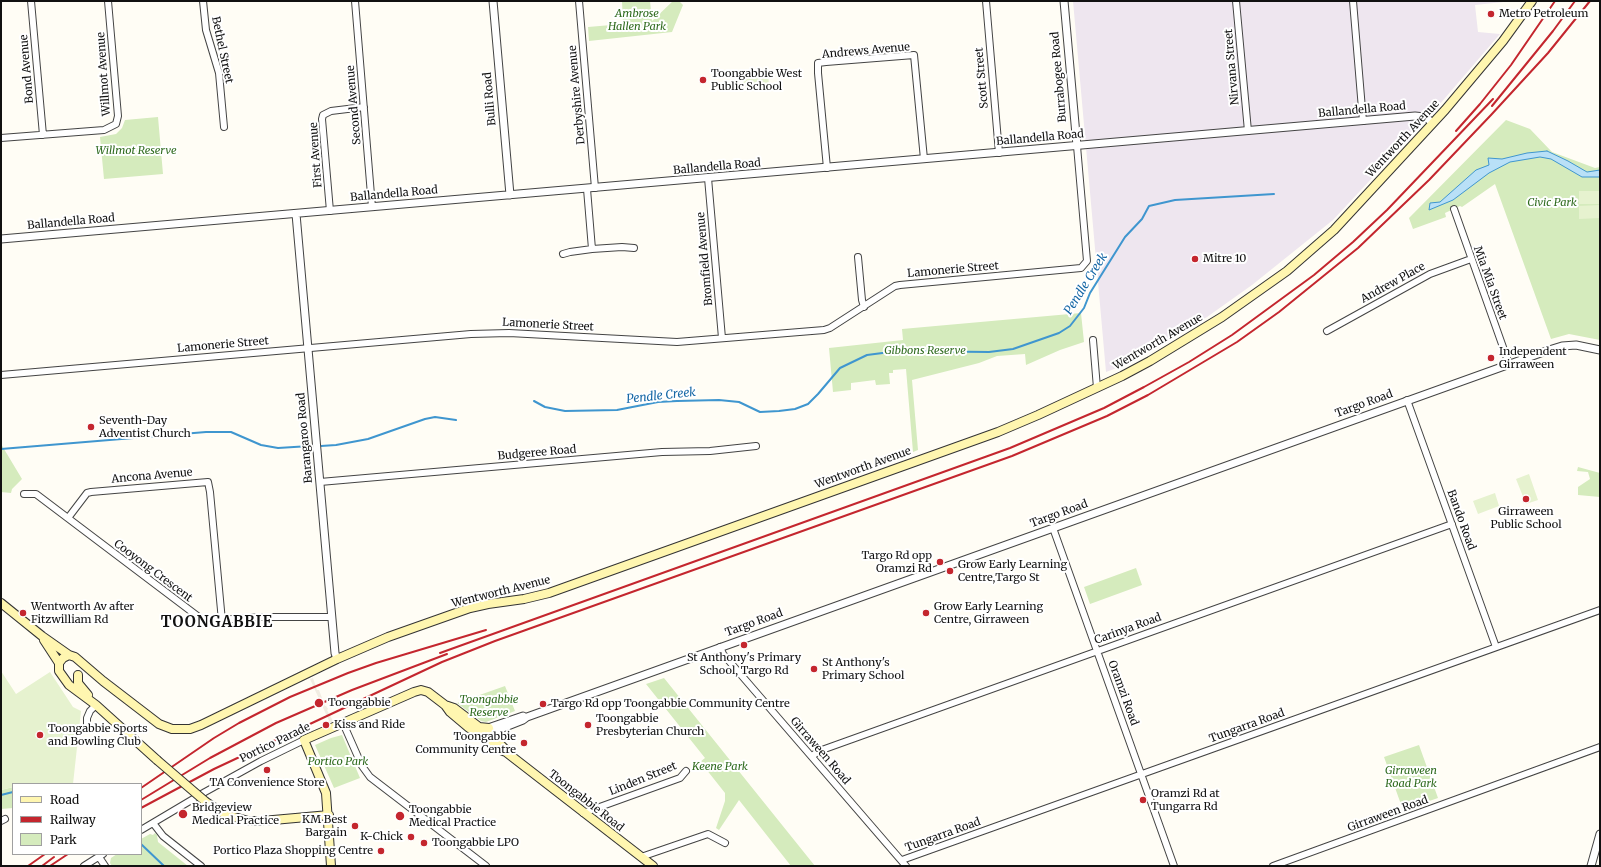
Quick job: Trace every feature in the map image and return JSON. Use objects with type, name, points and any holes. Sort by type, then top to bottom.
[{"type":"main road","name":"Wentworth Avenue","points":[[80,669],[95,674],[159,724],[172,729],[184,730],[201,725],[337,659],[388,637],[470,608],[528,598],[571,584],[998,432],[1097,388],[1136,369],[1195,334],[1246,301],[1281,275],[1334,230],[1456,98],[1503,41],[1532,1]]},
{"type":"main road","points":[[1,603],[42,636],[69,655],[75,657],[80,669],[80,686],[96,705]]},
{"type":"main road","points":[[42,636],[59,663],[59,671],[70,685],[96,705],[206,802],[224,814],[248,821],[329,815]]},
{"type":"main road","points":[[59,663],[63,658],[69,655]]},
{"type":"main road","points":[[62,675],[69,678],[80,669]]},
{"type":"main road","name":"Toongabbie Road","points":[[425,691],[445,706],[454,708],[486,732],[498,749],[506,752],[653,866]]},
{"type":"main road","name":"Portico Parade","points":[[304,740],[414,692],[425,691]]},
{"type":"main road","points":[[304,740],[325,789],[329,815],[331,866]]},
{"type":"street","name":"Bond Avenue","points":[[31,1],[43,135]]},
{"type":"street","name":"Willmot Avenue","points":[[1,138],[104,130],[116,124],[118,116],[108,1]]},
{"type":"street","name":"Bethel Street","points":[[203,1],[206,30],[219,72],[224,127]]},
{"type":"street","name":"Second Avenue","points":[[355,1],[372,207]]},
{"type":"street","name":"Bulli Road","points":[[493,1],[510,195]]},
{"type":"street","name":"Derbyshire Avenue","points":[[579,1],[595,188]]},
{"type":"street","name":"Scott Street","points":[[986,1],[999,153]]},
{"type":"street","name":"Burrabogee Road","points":[[1064,1],[1087,261],[1081,268]]},
{"type":"street","name":"Nirvana Street","points":[[1236,1],[1248,131]]},
{"type":"street","points":[[1353,1],[1363,121]]},
{"type":"street","name":"Andrews Avenue","points":[[827,168],[818,73],[818,63],[826,62],[914,55],[924,159]]},
{"type":"street","name":"First Avenue","points":[[330,211],[322,119],[324,115],[331,111],[364,107]]},
{"type":"street","name":"Ballandella Road","points":[[1,239],[1419,116],[1425,117],[1433,123]]},
{"type":"street","name":"Bromfield Avenue","points":[[708,178],[722,338]]},
{"type":"street","points":[[587,189],[592,249]]},
{"type":"street","name":"Mia Mia Street","points":[[1454,209],[1509,364]]},
{"type":"street","name":"Barangaroo Road","points":[[296,214],[331,617],[337,659]]},
{"type":"street","points":[[563,254],[592,249],[622,247],[634,248]]},
{"type":"street","points":[[858,257],[864,307]]},
{"type":"street","name":"Andrew Place","points":[[1327,331],[1430,274],[1471,259]]},
{"type":"street","name":"Lamonerie Street","points":[[1,375],[488,333],[677,342],[824,330],[830,328],[864,307],[895,286],[1081,268]]},
{"type":"street","points":[[1093,340],[1097,388]]},
{"type":"street","name":"Targo Road","points":[[486,732],[522,716],[527,717],[1509,364],[1562,346],[1579,346],[1600,350]]},
{"type":"street","name":"Bando Road","points":[[1407,400],[1496,647]]},
{"type":"street","name":"Budgeree Road","points":[[320,482],[654,453],[710,451],[756,446]]},
{"type":"street","name":"Ancona Avenue","points":[[68,518],[87,493],[208,482],[222,621]]},
{"type":"street","name":"Cooyong Crescent","points":[[24,494],[36,494],[200,619],[206,622],[262,618],[331,617]]},
{"type":"street","name":"Carinya Road","points":[[812,756],[819,751],[1452,524]]},
{"type":"street","name":"Oramzi Road","points":[[1053,528],[1098,650],[1174,866]]},
{"type":"street","name":"Tungarra Road","points":[[902,860],[1600,610]]},
{"type":"street","name":"Girraween Road","points":[[720,647],[723,654],[906,866]]},
{"type":"street","points":[[87,728],[87,718],[96,705]]},
{"type":"street","points":[[343,723],[362,766],[370,777],[486,866]]},
{"type":"street","name":"Portico Parade","points":[[142,829],[261,761],[304,740]]},
{"type":"street","name":"Girraween Road","points":[[1273,866],[1600,747]]},
{"type":"street","name":"Linden Street","points":[[583,813],[680,778],[686,771]]},
{"type":"street","points":[[153,823],[163,836],[201,866]]},
{"type":"street","points":[[641,857],[708,834],[724,843]]},
{"type":"street","points":[[1591,866],[1600,834]]},
{"type":"street","points":[[84,866],[101,855],[105,866]]},
{"type":"shaded area","points":[[1073,1],[1513,1],[1475,5],[1478,32],[1500,34],[1427,119],[1333,220],[1252,285],[1207,317],[1130,363],[1106,372]]},
{"type":"shaded area","points":[[313,678],[317,690],[319,690],[333,721],[330,723],[310,679]]},
{"type":"green space","name":"Ambrose Hallen Park","points":[[622,1],[650,1],[652,21],[673,1],[679,1],[683,5],[672,32],[589,41],[588,27],[623,24]]},
{"type":"green space","points":[[768,72],[769,86],[741,88],[740,74]]},
{"type":"green space","name":"Willmot Reserve","points":[[158,117],[163,174],[104,179],[100,137],[116,134],[122,128],[125,120]]},
{"type":"green space","name":"Civic Park","points":[[1506,120],[1530,129],[1552,152],[1595,168],[1600,167],[1600,340],[1569,334],[1551,339],[1495,184],[1462,207],[1460,206],[1445,213],[1446,217],[1413,229],[1409,218]]},
{"type":"green space","points":[[1579,191],[1600,191],[1600,204],[1579,204]]},
{"type":"green space","points":[[1600,205],[1600,218],[1579,219],[1579,206]]},
{"type":"green space","name":"Gibbons Reserve","points":[[1081,313],[1084,342],[1060,350],[1026,365],[1025,354],[997,356],[979,363],[912,380],[918,450],[913,452],[906,369],[893,370],[893,373],[889,373],[890,384],[876,385],[875,380],[851,383],[851,390],[833,392],[829,348],[903,340],[902,329]]},
{"type":"green space","points":[[1,444],[22,479],[12,489],[11,493],[1,492]]},
{"type":"green space","points":[[1578,467],[1600,473],[1600,497],[1578,495],[1578,487],[1590,479],[1588,472],[1577,471]]},
{"type":"green space","points":[[1529,474],[1538,500],[1526,504],[1516,479]]},
{"type":"green space","points":[[1495,493],[1499,506],[1478,514],[1473,501]]},
{"type":"green space","points":[[1136,568],[1142,585],[1090,604],[1084,587]]},
{"type":"green space","name":"Toongabbie Sports and Bowling Club","points":[[1,671],[16,694],[50,672],[73,707],[81,711],[73,783],[12,783],[12,787],[1,790]]},
{"type":"green space","name":"Keene Park","points":[[664,678],[815,866],[791,866],[739,800],[719,830],[716,828],[725,801],[725,793],[706,769],[696,767],[696,765],[705,758],[646,684]]},
{"type":"green space","name":"Toongabbie Reserve","points":[[505,686],[515,711],[486,722],[481,721],[457,703]]},
{"type":"green space","name":"Portico Park","points":[[342,735],[360,778],[334,788],[315,745]]},
{"type":"green space","name":"Girraween Road Park","points":[[1419,745],[1438,798],[1403,810],[1384,757]]},
{"type":"green space","points":[[12,787],[12,808],[1,809],[1,790]]},
{"type":"green space","points":[[155,833],[157,835],[158,842],[188,866],[112,866],[110,863],[111,858],[116,855],[142,855],[142,838],[150,834],[153,835]]},
{"type":"water","points":[[1547,151],[1587,172],[1600,170],[1600,177],[1582,177],[1551,159],[1540,157],[1510,162],[1489,173],[1453,200],[1429,210],[1430,203],[1440,202],[1476,170],[1489,165],[1488,158],[1502,159],[1527,153]]},
{"type":"waterway","name":"Pendle Creek","points":[[534,401],[545,407],[565,411],[617,410],[658,402],[719,400],[739,402],[760,412],[779,411],[795,409],[808,404],[840,368],[867,355],[898,351],[989,352],[1013,349],[1059,333],[1070,326],[1084,308],[1090,293],[1125,237],[1142,219],[1149,206],[1175,200],[1274,194]]},
{"type":"waterway","name":"Pendle Creek","points":[[321,446],[336,445],[368,439],[425,419],[435,417],[456,420]]},
{"type":"waterway","name":"Pendle Creek","points":[[1,449],[206,432],[231,432],[261,445],[278,448],[310,446]]},
{"type":"waterway","points":[[1,795],[12,792]]},
{"type":"waterway","points":[[142,845],[164,866]]},
{"type":"railway","points":[[1456,131],[1511,65],[1555,1]]},
{"type":"railway","points":[[1492,106],[1553,31],[1575,1]]},
{"type":"railway","points":[[142,807],[214,769],[442,662],[495,641],[1012,456],[1107,416],[1148,395],[1237,342],[1279,312],[1358,248],[1429,180],[1491,115],[1548,53],[1590,1]]},
{"type":"railway","points":[[440,653],[1010,448],[1104,408],[1144,387],[1189,362],[1232,335],[1314,275],[1353,242],[1387,210],[1493,99]]},
{"type":"railway","points":[[142,787],[214,738],[239,723],[290,697],[376,663],[486,630]]},
{"type":"railway","points":[[142,799],[210,758],[276,723],[352,690],[447,654]]},
{"type":"railway","points":[[28,866],[44,855]]},
{"type":"railway","points":[[50,866],[66,855]]},
{"type":"railway","points":[[42,866],[54,857]]},
{"type":"place","name":"Metro Petroleum","points":[[1491,14]]},
{"type":"place","name":"Toongabbie West Public School","points":[[703,80]]},
{"type":"place","name":"Mitre 10","points":[[1195,259]]},
{"type":"place","name":"Independent Girraween","points":[[1491,358]]},
{"type":"place","name":"Seventh-Day Adventist Church","points":[[91,427]]},
{"type":"place","name":"Girraween Public School","points":[[1526,499]]},
{"type":"place","name":"Targo Rd opp Oramzi Rd","points":[[940,562]]},
{"type":"place","name":"Grow Early Learning Centre,Targo St","points":[[950,571]]},
{"type":"place","name":"Wentworth Av after Fitzwilliam Rd","points":[[23,613]]},
{"type":"place","name":"Grow Early Learning Centre, Girraween","points":[[926,613]]},
{"type":"place","name":"St Anthony's Primary School, Targo Rd","points":[[744,645]]},
{"type":"place","name":"St Anthony's Primary School","points":[[814,669]]},
{"type":"place","name":"Toongabbie","points":[[319,703]]},
{"type":"place","name":"Targo Rd opp Toongabbie Community Centre","points":[[543,704]]},
{"type":"place","name":"Kiss and Ride","points":[[326,725]]},
{"type":"place","name":"Toongabbie Presbyterian Church","points":[[588,725]]},
{"type":"place","name":"Toongabbie Sports and Bowling Club","points":[[40,735]]},
{"type":"place","name":"Toongabbie Community Centre","points":[[524,743]]},
{"type":"place","name":"TA Convenience Store","points":[[267,770]]},
{"type":"place","name":"Oramzi Rd at Tungarra Rd","points":[[1143,800]]},
{"type":"place","name":"Bridgeview Medical Practice","points":[[183,814]]},
{"type":"place","name":"Toongabbie Medical Practice","points":[[400,816]]},
{"type":"place","name":"KM Best Bargain","points":[[355,826]]},
{"type":"place","name":"K-Chick","points":[[411,837]]},
{"type":"place","name":"Toongabbie LPO","points":[[424,843]]},
{"type":"place","name":"Portico Plaza Shopping Centre","points":[[381,851]]},
{"type":"district","name":"TOONGABBIE","points":[[217,623]]}]
